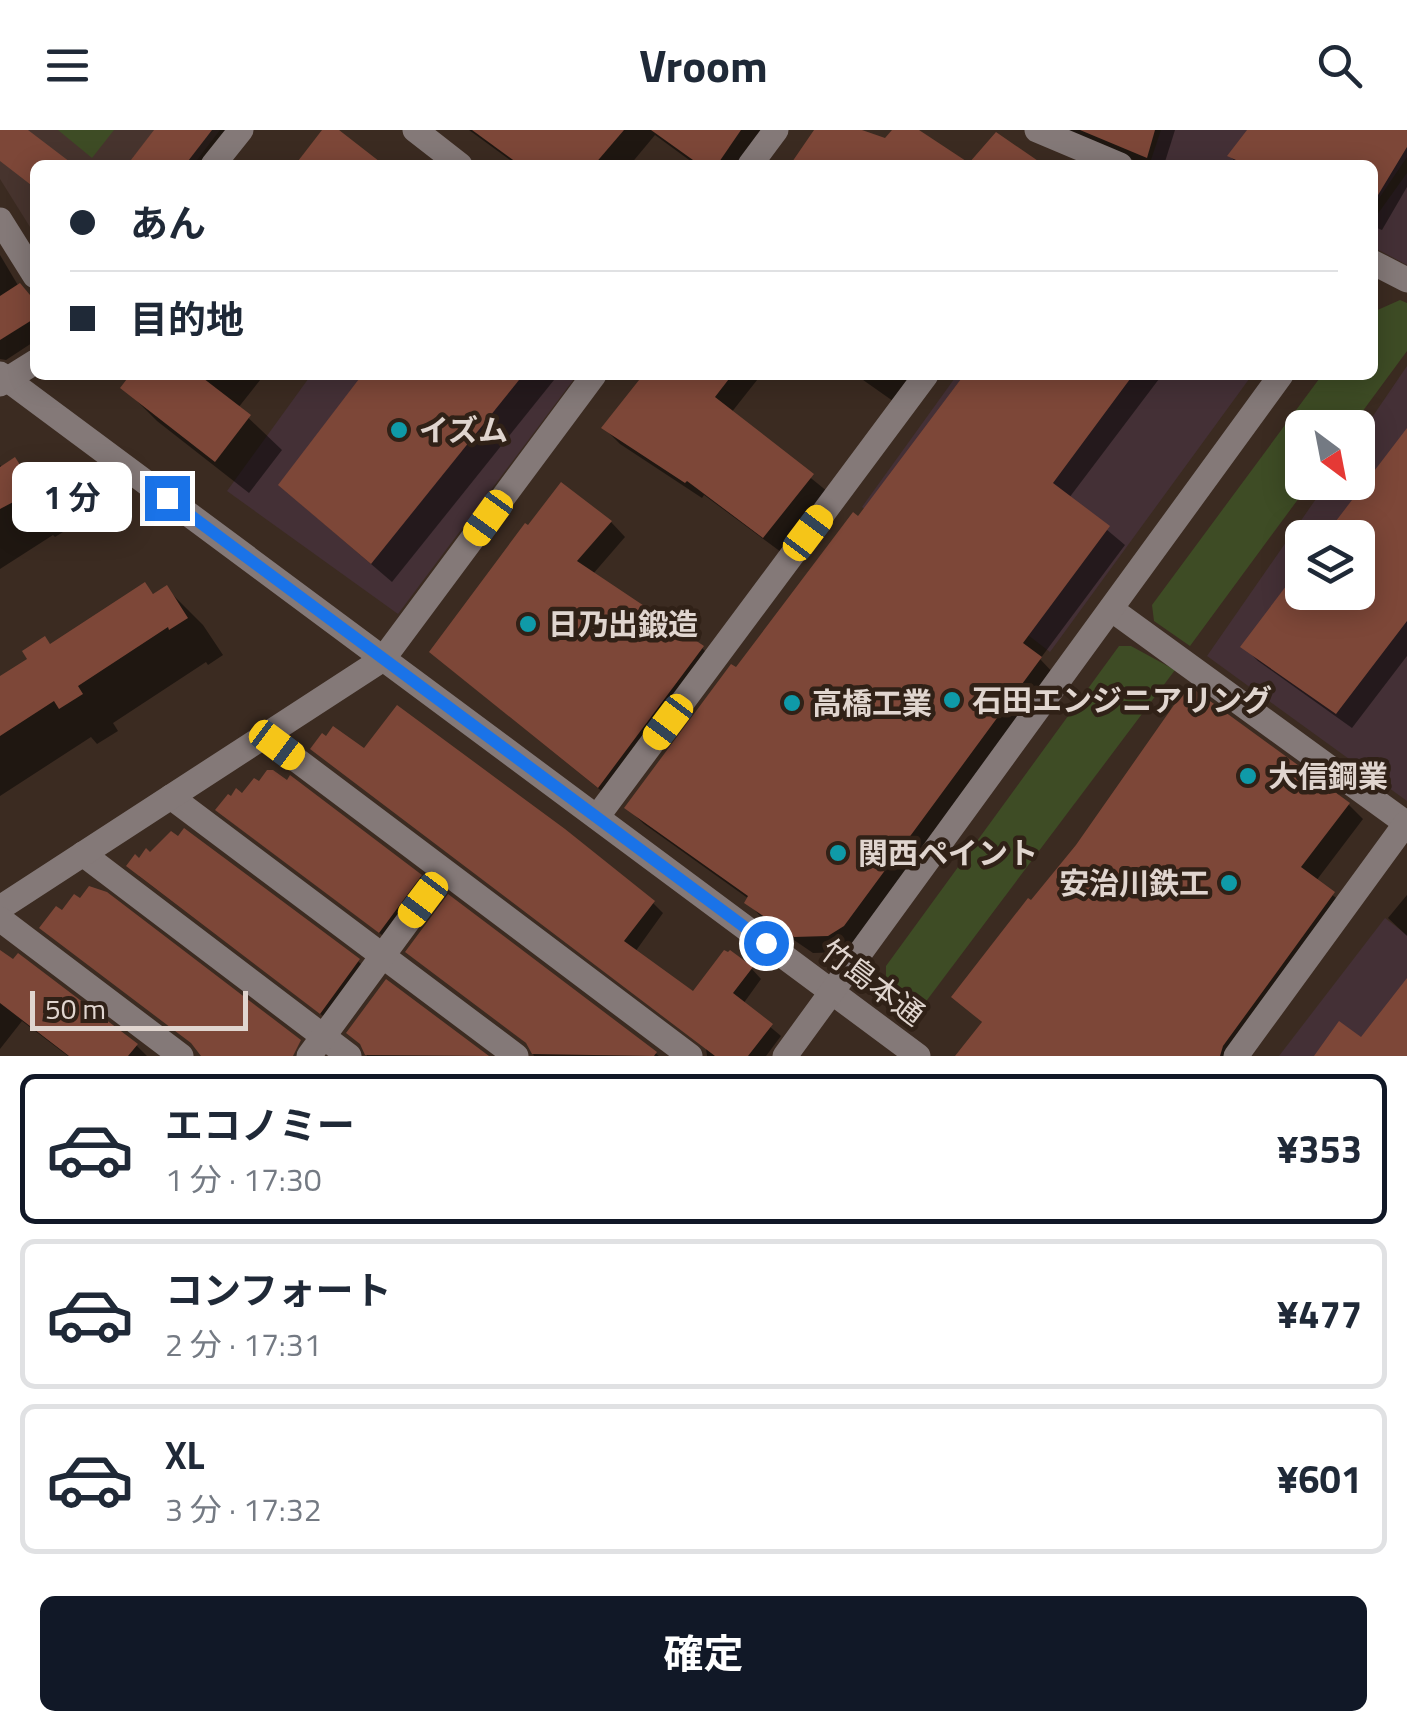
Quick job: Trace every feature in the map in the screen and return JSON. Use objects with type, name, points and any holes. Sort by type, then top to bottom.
[{"type":"street","points":[[217,160],[241,130]]},
{"type":"street","points":[[416,130],[454,160]]},
{"type":"street","points":[[754,160],[776,130]]},
{"type":"street","points":[[1037,130],[1086,159]]},
{"type":"street","points":[[0,220],[30,268]]},
{"type":"street","points":[[1378,265],[1407,280]]},
{"type":"street","points":[[2,379],[30,365]]},
{"type":"street","name":"竹島本通","points":[[2,379],[918,1056]]},
{"type":"street","points":[[0,908],[383,659],[590,380]]},
{"type":"street","points":[[597,817],[922,380]]},
{"type":"street","points":[[785,1056],[1278,380]]},
{"type":"street","points":[[1111,609],[1406,823],[1236,1056]]},
{"type":"street","points":[[265,736],[690,1056]]},
{"type":"street","points":[[171,797],[516,1056]]},
{"type":"street","points":[[83,854],[316,1046],[350,1056]]},
{"type":"street","points":[[316,1046],[444,872]]},
{"type":"street","points":[[0,919],[182,1056]]},
{"type":"shaded area","points":[[0,130],[220,130],[197,160],[30,160],[30,227],[0,179]]},
{"type":"shaded area","points":[[1161,130],[1407,130],[1407,157],[1378,200],[1378,160],[1151,160]]},
{"type":"shaded area","points":[[1407,173],[1407,265],[1378,250],[1378,214]]},
{"type":"shaded area","points":[[1407,366],[1407,801],[1207,656],[1285,544],[1285,610],[1375,610],[1375,520],[1301,520],[1315,500],[1375,500],[1375,413]]},
{"type":"shaded area","points":[[307,380],[573,380],[398,614],[227,491]]},
{"type":"shaded area","points":[[953,380],[1248,380],[1050,652],[862,507]]},
{"type":"shaded area","points":[[1385,918],[1407,935],[1407,1056],[1279,1056]]},
{"type":"green space","points":[[58,130],[114,130],[92,158]]},
{"type":"green space","points":[[1400,300],[1407,303],[1407,351],[1364,410],[1296,410],[1318,380],[1378,380],[1378,310]]},
{"type":"green space","points":[[1285,425],[1285,500],[1297,500],[1190,646],[1154,621],[1152,605]]},
{"type":"green space","points":[[1119,646],[1131,646],[1175,670],[912,1020],[886,997],[886,966]]},
{"type":"building","points":[[0,130],[28,130],[67,160],[30,160],[30,184],[0,161]]},
{"type":"building","points":[[154,130],[212,130],[189,160],[131,160]]},
{"type":"building","points":[[322,130],[339,130],[378,160],[299,160]]},
{"type":"building","points":[[472,130],[624,130],[598,160],[513,160]]},
{"type":"building","points":[[651,130],[741,130],[720,160],[693,160]]},
{"type":"building","points":[[814,130],[862,130],[885,138],[892,130],[919,130],[964,160],[793,160]]},
{"type":"building","points":[[1080,130],[1155,130],[1147,158]]},
{"type":"building","points":[[1247,130],[1407,130],[1407,147],[1378,195],[1378,160],[1236,160],[1227,156]]},
{"type":"building","points":[[996,132],[1037,160],[972,160]]},
{"type":"building","points":[[20,283],[30,295],[30,321],[0,340],[0,296]]},
{"type":"building","points":[[126,380],[206,380],[251,415],[215,462],[120,388]]},
{"type":"building","name":"イズム","points":[[358,380],[519,380],[371,564],[278,485]]},
{"type":"building","points":[[639,380],[728,380],[715,397],[814,474],[763,538],[687,481],[601,428]]},
{"type":"building","points":[[960,380],[1129,380],[1053,483],[1110,526],[1023,643],[1042,657],[844,926],[828,936],[794,937],[744,903],[748,896],[624,808],[731,664],[736,667],[853,512],[858,516]]},
{"type":"building","points":[[1407,428],[1407,621],[1336,714],[1240,647],[1285,587],[1285,610],[1375,610],[1375,520],[1337,520],[1352,500],[1375,500],[1375,470]]},
{"type":"building","points":[[15,457],[36,490],[0,509],[0,467]]},
{"type":"building","points":[[561,482],[612,521],[577,561],[704,646],[598,788],[429,652],[525,523],[528,525]]},
{"type":"building","points":[[145,582],[153,594],[167,585],[188,618],[78,686],[83,694],[59,709],[54,701],[0,736],[0,676],[27,659],[22,651],[45,636],[50,644]]},
{"type":"building","points":[[1188,685],[1350,803],[1301,867],[1335,892],[1223,1046],[1220,1056],[955,1056],[982,1022],[951,997],[1028,898],[1031,900],[1076,845]]},
{"type":"building","points":[[397,705],[655,901],[624,941],[693,991],[724,950],[730,950],[753,967],[733,993],[773,1024],[748,1056],[715,1056],[310,749],[333,726],[364,748]]},
{"type":"building","points":[[267,770],[287,780],[290,775],[422,875],[379,933],[215,810],[228,794],[231,796],[236,788],[242,793]]},
{"type":"building","points":[[184,828],[360,959],[320,1014],[126,866],[135,854],[139,858],[146,848],[150,852],[171,831],[178,836]]},
{"type":"building","points":[[89,886],[107,892],[301,1040],[293,1056],[201,1056],[191,1043],[39,928],[56,906],[62,910],[74,894],[80,898]]},
{"type":"building","points":[[448,894],[657,1052],[654,1056],[532,1054],[526,1043],[405,952]]},
{"type":"building","points":[[0,950],[13,959],[18,953],[138,1044],[128,1056],[69,1056],[0,1003]]},
{"type":"building","points":[[1407,978],[1407,1056],[1314,1056],[1339,1021],[1361,1037]]},
{"type":"building","points":[[386,979],[489,1056],[365,1055],[360,1044],[346,1033]]},
{"type":"place","name":"イズム","points":[[399,430]]},
{"type":"place","name":"日乃出鍛造","points":[[528,624]]},
{"type":"place","name":"石田エンジニアリング","points":[[952,700]]},
{"type":"place","name":"高橋工業","points":[[792,703]]},
{"type":"place","name":"大信鋼業","points":[[1248,776]]},
{"type":"place","name":"関西ペイント","points":[[838,853]]},
{"type":"place","name":"安治川鉄工","points":[[1229,883]]},
{"type":"route","points":[[167,498],[766,943]]}]
